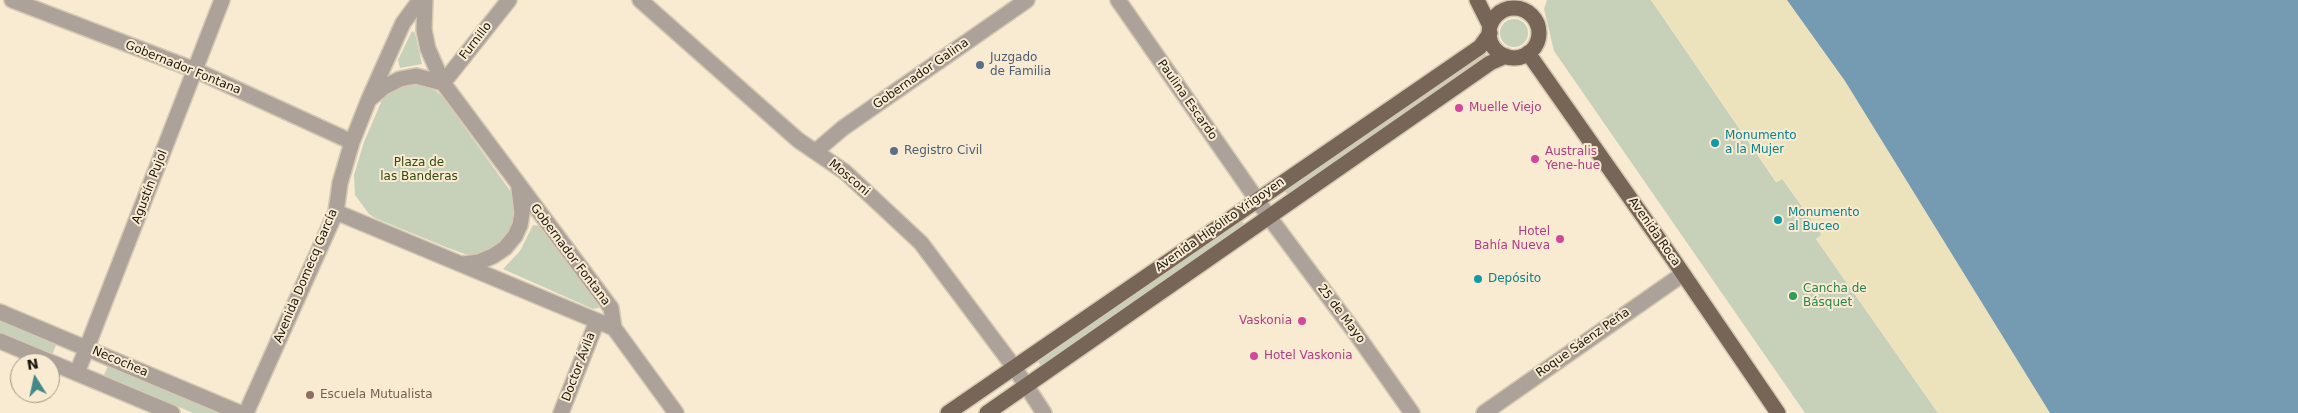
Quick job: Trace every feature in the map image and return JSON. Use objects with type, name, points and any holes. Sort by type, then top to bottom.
[{"type":"main road","points":[[1477,0],[1490,29],[1494,47],[1506,56],[1520,57],[1528,53],[1537,44],[1539,29],[1532,16],[1516,4],[1493,19],[1490,29]]},
{"type":"main road","name":"Avenida Hipólito Yrigoyen","points":[[948,413],[1480,47],[1490,29]]},
{"type":"main road","name":"Avenida Roca","points":[[1528,53],[1778,413]]},
{"type":"main road","name":"Avenida Hipólito Yrigoyen","points":[[987,413],[1490,63],[1506,56]]},
{"type":"street","name":"Gobernador Fontana","points":[[12,0],[195,70],[352,142]]},
{"type":"street","name":"Agustín Pujol","points":[[76,373],[222,0]]},
{"type":"street","name":"Avenida Domecq García","points":[[246,413],[336,212],[340,183],[352,142],[369,99],[404,23],[420,0]]},
{"type":"street","name":"Gobernador Fontana","points":[[425,0],[424,30],[428,49],[443,83],[611,308],[614,328],[676,413]]},
{"type":"street","name":"Furnillo","points":[[443,83],[509,0]]},
{"type":"street","name":"Gobernador Galina","points":[[816,151],[843,128],[1027,0]]},
{"type":"street","name":"Paulina Escardo","points":[[1118,0],[1269,217]]},
{"type":"street","name":"Mosconi","points":[[648,2],[798,140],[845,172],[921,243],[1014,367],[1044,413]]},
{"type":"street","points":[[369,99],[384,87],[400,79],[416,76],[443,83]]},
{"type":"street","name":"Gobernador Fontana","points":[[463,264],[479,262],[493,256],[505,248],[515,236],[520,225],[522,212],[519,185]]},
{"type":"street","name":"Gobernador Fontana","points":[[336,212],[614,328]]},
{"type":"street","name":"25 de Mayo","points":[[1269,217],[1357,335],[1412,413]]},
{"type":"street","name":"Roque Sáenz Peña","points":[[1484,413],[1683,274]]},
{"type":"street","name":"Necochea","points":[[0,312],[240,413]]},
{"type":"street","name":"Doctor Ávila","points":[[561,413],[597,320]]},
{"type":"street","points":[[0,341],[172,413]]},
{"type":"green space","points":[[1547,0],[1651,0],[1776,182],[1782,178],[1822,235],[1816,239],[1938,413],[1805,413],[1554,51],[1544,9]]},
{"type":"green space","points":[[1514,19],[1524,23],[1528,33],[1524,43],[1514,47],[1504,43],[1500,33],[1504,23]]},
{"type":"green space","points":[[412,31],[415,33],[422,64],[400,68],[398,60]]},
{"type":"green space","points":[[1484,52],[1487,57],[1287,194],[1283,189]]},
{"type":"green space","name":"Plaza de las Banderas","points":[[426,86],[443,97],[514,196],[516,204],[510,231],[495,247],[476,255],[465,254],[448,248],[375,218],[369,214],[355,195],[354,175],[364,142],[382,100],[398,87]]},
{"type":"green space","points":[[1241,219],[1244,224],[1042,367],[1038,362]]},
{"type":"green space","points":[[533,225],[539,226],[598,304],[599,308],[593,309],[503,269],[520,251]]},
{"type":"green space","points":[[0,321],[56,345],[53,353],[47,353],[0,333]]},
{"type":"green space","points":[[108,366],[220,413],[193,413],[104,375]]},
{"type":"sand","points":[[1651,0],[1787,0],[1845,81],[2050,413],[1938,413],[1816,239],[1822,234],[1782,179],[1777,182]]},
{"type":"water","points":[[1787,0],[2298,0],[2298,413],[2050,413],[1845,81]]},
{"type":"place","name":"Juzgado de Familia","points":[[980,65]]},
{"type":"place","name":"Muelle Viejo","points":[[1459,108]]},
{"type":"place","name":"Monumento a la Mujer","points":[[1715,143]]},
{"type":"place","name":"Registro Civil","points":[[894,151]]},
{"type":"place","name":"Australis Yene-hue","points":[[1535,159]]},
{"type":"place","name":"Monumento al Buceo","points":[[1778,220]]},
{"type":"place","name":"Hotel Bahía Nueva","points":[[1560,239]]},
{"type":"place","name":"Depósito","points":[[1478,279]]},
{"type":"place","name":"Cancha de Básquet","points":[[1793,296]]},
{"type":"place","name":"Vaskonia","points":[[1302,321]]},
{"type":"place","name":"Hotel Vaskonia","points":[[1254,356]]},
{"type":"place","name":"Escuela Mutualista","points":[[310,395]]}]
